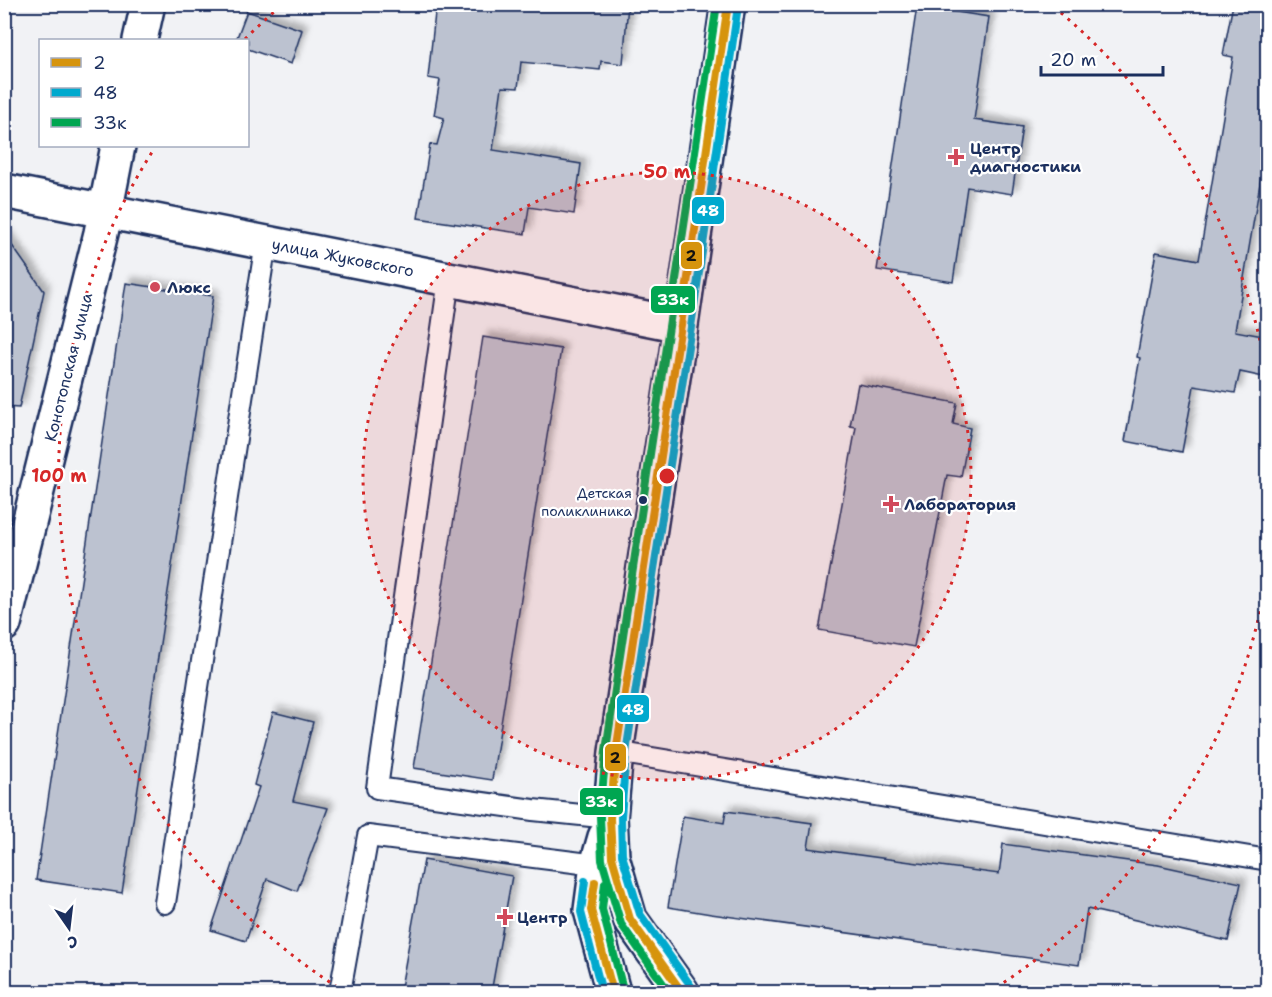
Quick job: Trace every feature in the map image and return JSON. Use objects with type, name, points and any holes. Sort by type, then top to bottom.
[{"type":"street","points":[[140,39],[148,4]]},
{"type":"street","points":[[613,993],[591,910],[604,861],[616,752],[728,4]]},
{"type":"street","name":"Конотопская улица","points":[[4,624],[101,233],[118,147]]},
{"type":"street","name":"улица Жуковского","points":[[4,191],[681,325]]},
{"type":"street","points":[[604,861],[630,919],[682,993]]},
{"type":"lane","points":[[165,903],[266,242]]},
{"type":"lane","points":[[449,279],[376,788],[533,810],[610,818]]},
{"type":"lane","points":[[616,752],[1268,860]]},
{"type":"lane","points":[[340,993],[368,836],[604,861]]},
{"type":"building","points":[[436,4],[628,4],[623,64],[601,61],[600,70],[521,62],[518,88],[502,87],[493,150],[581,164],[574,214],[529,207],[525,234],[418,218],[430,144],[437,145],[444,118],[434,115],[440,80],[428,78]]},
{"type":"building","points":[[1233,4],[1268,4],[1268,136],[1235,331],[1268,337],[1268,378],[1240,372],[1235,393],[1194,386],[1182,452],[1125,441],[1156,252],[1199,260],[1233,57],[1223,55]]},
{"type":"building","name":"Центр диагностики","points":[[917,6],[989,17],[974,120],[1022,127],[1012,194],[967,187],[953,282],[877,270]]},
{"type":"building","points":[[247,11],[302,30],[291,64],[249,49],[249,39],[236,39]]},
{"type":"building","points":[[4,234],[44,291],[19,408],[4,407]]},
{"type":"building","points":[[126,283],[213,296],[122,893],[36,880]]},
{"type":"building","points":[[483,337],[561,349],[492,780],[414,768]]},
{"type":"building","name":"Лаборатория","points":[[858,384],[957,403],[953,424],[970,428],[961,477],[947,475],[914,647],[819,630],[856,427],[850,426]]},
{"type":"building","points":[[273,712],[313,722],[293,801],[328,808],[297,891],[267,879],[246,941],[211,930],[259,787],[254,785]]},
{"type":"building","points":[[726,811],[812,823],[808,848],[999,874],[1003,844],[1158,865],[1241,883],[1228,941],[1087,909],[1079,965],[668,907],[683,816],[724,823]]},
{"type":"building","points":[[424,860],[512,876],[491,993],[400,993]]},
{"type":"transit line","name":"33к","points":[[669,992],[621,924],[602,860],[600,817],[606,750],[717,4]]},
{"type":"transit line","name":"2","points":[[682,992],[630,919],[612,857],[610,818],[616,752],[728,4]]},
{"type":"transit line","name":"48","points":[[691,986],[640,914],[622,855],[621,818],[626,753],[738,6]]},
{"type":"transit line","name":"48","points":[[585,881],[581,912],[602,992]]},
{"type":"transit line","name":"2","points":[[595,882],[591,910],[613,992]]},
{"type":"transit line","name":"33к","points":[[605,883],[602,909],[623,989]]},
{"type":"place","name":"Центр диагностики","points":[[956,157]]},
{"type":"place","name":"Люкс","points":[[155,287]]},
{"type":"place","name":"Детская поликлиника","points":[[643,500]]},
{"type":"place","name":"Лаборатория","points":[[891,504]]},
{"type":"place","name":"Центр","points":[[505,917]]}]
